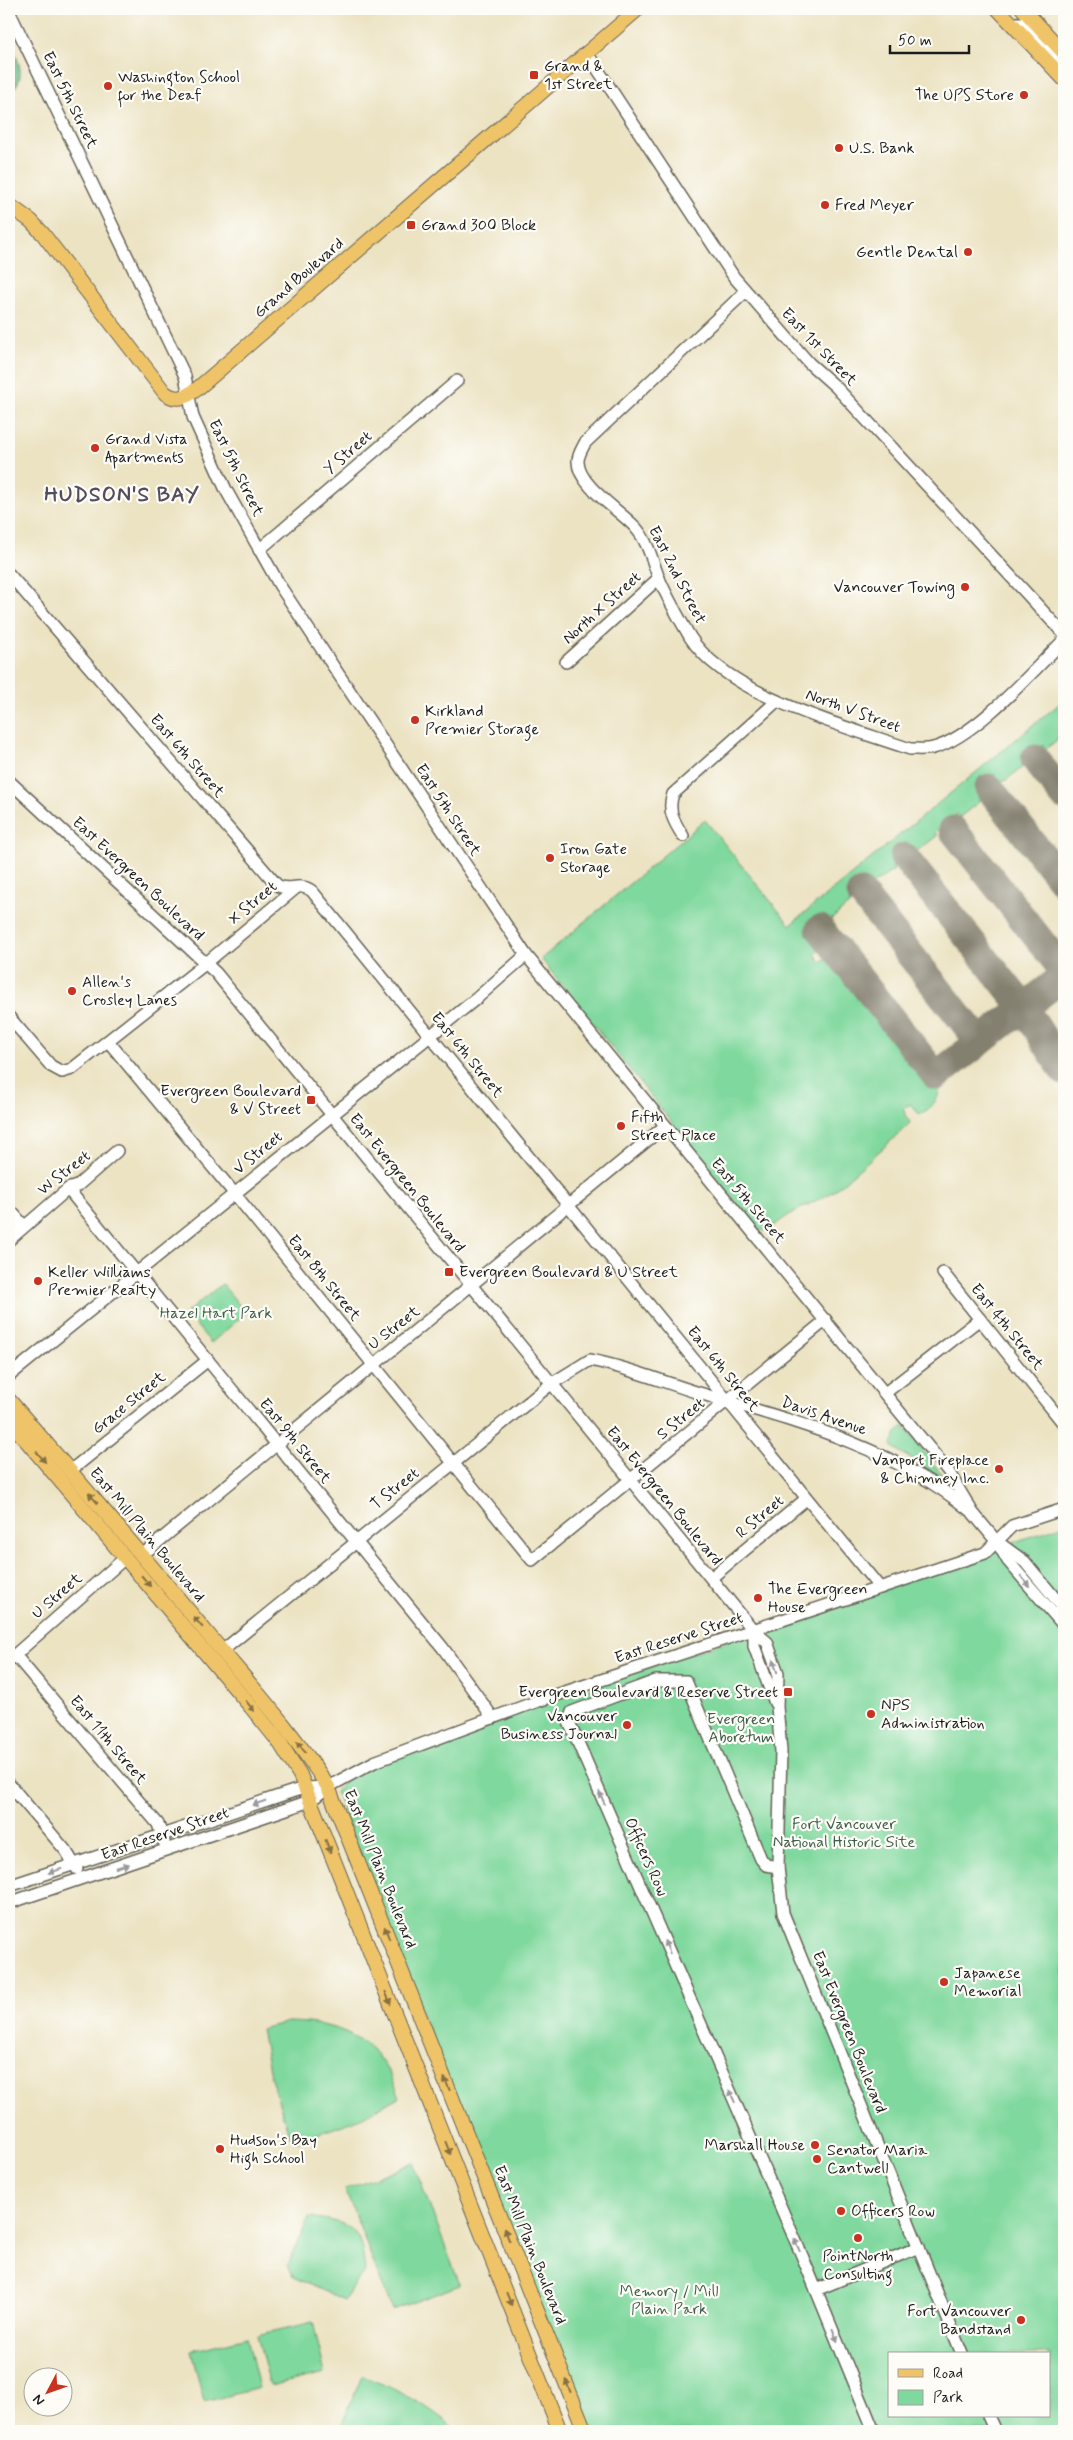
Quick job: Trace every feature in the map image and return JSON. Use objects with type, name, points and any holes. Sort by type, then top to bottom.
[{"type":"main road","name":"Grand Boulevard","points":[[188,395],[638,9]]},
{"type":"main road","points":[[998,9],[1064,79]]},
{"type":"main road","points":[[1023,9],[1064,53]]},
{"type":"main road","points":[[9,205],[31,221],[43,234],[165,393],[171,398],[179,399],[188,395]]},
{"type":"main road","name":"East Mill Plain Boulevard","points":[[9,1400],[142,1555],[309,1757],[328,1787],[586,2431]]},
{"type":"main road","name":"East Mill Plain Boulevard","points":[[9,1420],[126,1557],[280,1744],[300,1775],[560,2431]]},
{"type":"street","name":"East 5th Street","points":[[9,11],[185,376],[192,417],[208,452],[259,550],[313,636],[526,955],[948,1471],[973,1513],[997,1542],[1008,1561],[1064,1626]]},
{"type":"street","points":[[1011,23],[1024,23],[1064,64]]},
{"type":"street","name":"East 1st Street","points":[[587,53],[745,292],[1064,634]]},
{"type":"street","name":"East 2nd Street","points":[[745,292],[585,443],[578,459],[579,469],[583,477],[637,529],[649,548],[659,578],[691,638],[709,659],[738,682],[777,701]]},
{"type":"street","name":"Y Street","points":[[259,550],[457,381]]},
{"type":"street","name":"East 6th Street","points":[[9,574],[277,885],[285,889],[299,886],[312,891],[880,1588]]},
{"type":"street","name":"North X Street","points":[[566,662],[659,578]]},
{"type":"street","name":"North V Street","points":[[777,701],[910,749],[933,748],[955,739],[974,727],[1064,640]]},
{"type":"street","points":[[682,836],[670,812],[673,794],[777,701]]},
{"type":"street","name":"East Evergreen Boulevard","points":[[9,781],[205,964],[230,990],[754,1631],[767,1642],[778,1673],[777,1707],[781,1750],[778,1867],[783,1913],[961,2352]]},
{"type":"street","name":"X Street","points":[[9,1017],[51,1066],[62,1072],[72,1070],[299,886]]},
{"type":"street","name":"V Street","points":[[9,1376],[526,955]]},
{"type":"street","name":"East 8th Street","points":[[108,1041],[454,1462],[532,1560]]},
{"type":"street","name":"U Street","points":[[142,1555],[665,1126]]},
{"type":"street","name":"W Street","points":[[9,1240],[68,1189],[77,1186],[117,1151]]},
{"type":"street","name":"East 9th Street","points":[[68,1189],[443,1648],[493,1718]]},
{"type":"street","points":[[9,1209],[24,1226]]},
{"type":"street","name":"East 4th Street","points":[[943,1273],[1064,1424]]},
{"type":"street","points":[[885,1393],[980,1319]]},
{"type":"street","name":"S Street","points":[[532,1560],[826,1320]]},
{"type":"street","name":"Grace Street","points":[[70,1471],[208,1360]]},
{"type":"street","name":"Davis Avenue","points":[[593,1360],[728,1401],[862,1445],[914,1470],[973,1513]]},
{"type":"street","name":"T Street","points":[[222,1652],[551,1384],[579,1365],[593,1360]]},
{"type":"street","name":"R Street","points":[[711,1578],[806,1499]]},
{"type":"street","name":"East Reserve Street","points":[[9,1904],[310,1801],[328,1787],[374,1762],[493,1718],[985,1553],[1013,1526],[1064,1509]]},
{"type":"street","name":"East 5th Street","points":[[997,1542],[1025,1562],[1064,1609]]},
{"type":"street","name":"U Street","points":[[12,1658],[126,1557]]},
{"type":"street","name":"East 11th Street","points":[[12,1658],[158,1824],[167,1850]]},
{"type":"street","name":"Officers Row","points":[[778,1867],[766,1865],[761,1858],[686,1681],[656,1682],[577,1708],[572,1712],[569,1722],[816,2290],[874,2431]]},
{"type":"street","points":[[9,1784],[75,1864],[81,1880]]},
{"type":"street","name":"East Reserve Street","points":[[9,1886],[305,1788],[328,1787]]},
{"type":"street","points":[[816,2290],[919,2247]]},
{"type":"street","points":[[989,2418],[995,2431]]},
{"type":"green space","points":[[9,40],[16,54],[20,75],[19,81],[9,93]]},
{"type":"green space","points":[[1064,700],[1064,734],[1046,749],[1043,745],[1021,765],[1023,767],[1005,781],[1000,780],[978,797],[980,801],[960,817],[957,814],[935,832],[937,836],[917,851],[913,849],[892,866],[894,870],[849,900],[850,904],[816,932],[825,945],[815,954],[821,962],[832,954],[940,1091],[932,1105],[923,1113],[919,1114],[910,1104],[903,1109],[910,1122],[908,1126],[833,1192],[792,1213],[766,1231],[758,1230],[541,959],[705,820],[790,925]]},
{"type":"green space","name":"Hazel Hart Park","points":[[222,1284],[246,1313],[211,1343],[186,1313]]},
{"type":"green space","points":[[904,1426],[946,1482],[891,1446],[897,1433]]},
{"type":"green space","name":"Fort Vancouver National Historic Site","points":[[1064,1525],[1064,2431],[585,2431],[336,1793],[344,1778],[374,1762]]},
{"type":"green space","points":[[288,2022],[327,2026],[344,2031],[358,2039],[371,2049],[382,2062],[392,2078],[400,2097],[351,2122],[298,2141],[289,2135],[270,2075],[261,2029]]},
{"type":"green space","points":[[413,2163],[460,2285],[392,2310],[345,2189]]},
{"type":"green space","points":[[309,2217],[344,2225],[357,2235],[365,2271],[344,2300],[293,2277],[288,2265]]},
{"type":"green space","points":[[313,2322],[325,2373],[270,2386],[257,2335]]},
{"type":"green space","points":[[247,2337],[259,2388],[204,2402],[191,2351]]},
{"type":"green space","points":[[362,2376],[388,2386],[412,2399],[435,2413],[457,2431],[339,2431]]},
{"type":"taxiway","points":[[1035,759],[1064,796]]},
{"type":"taxiway","points":[[989,788],[1064,883]]},
{"type":"taxiway","points":[[953,830],[1064,971]]},
{"type":"taxiway","points":[[904,857],[1024,1008],[1064,1071]]},
{"type":"taxiway","points":[[861,893],[980,1042]]},
{"type":"taxiway","points":[[820,929],[936,1076],[1064,976]]},
{"type":"place","name":"Grand & 1st Street","points":[[534,75]]},
{"type":"place","name":"Washington School for the Deaf","points":[[108,86]]},
{"type":"place","name":"The UPS Store","points":[[1024,95]]},
{"type":"place","name":"U.S. Bank","points":[[839,148]]},
{"type":"place","name":"Fred Meyer","points":[[825,205]]},
{"type":"place","name":"Grand 300 Block","points":[[411,225]]},
{"type":"place","name":"Gentle Dental","points":[[968,252]]},
{"type":"place","name":"Grand Vista Apartments","points":[[95,448]]},
{"type":"place","name":"Vancouver Towing","points":[[965,587]]},
{"type":"place","name":"Kirkland Premier Storage","points":[[415,720]]},
{"type":"place","name":"Iron Gate Storage","points":[[550,858]]},
{"type":"place","name":"Allen's Crosley Lanes","points":[[72,991]]},
{"type":"place","name":"Evergreen Boulevard & V Street","points":[[311,1100]]},
{"type":"place","name":"Fifth Street Place","points":[[621,1126]]},
{"type":"place","name":"Evergreen Boulevard & U Street","points":[[449,1272]]},
{"type":"place","name":"Keller Williams Premier Realty","points":[[38,1281]]},
{"type":"place","name":"Vanport Fireplace & Chimney Inc.","points":[[999,1469]]},
{"type":"place","name":"The Evergreen House","points":[[758,1598]]},
{"type":"place","name":"Evergreen Boulevard & Reserve Street","points":[[788,1692]]},
{"type":"place","name":"NPS Administration","points":[[871,1714]]},
{"type":"place","name":"Vancouver Business Journal","points":[[627,1725]]},
{"type":"place","name":"Japanese Memorial","points":[[944,1982]]},
{"type":"place","name":"Marshall House","points":[[815,2145]]},
{"type":"place","name":"Hudson's Bay High School","points":[[220,2149]]},
{"type":"place","name":"Senator Maria Cantwell","points":[[817,2159]]},
{"type":"place","name":"Officers Row","points":[[841,2211]]},
{"type":"place","name":"PointNorth Consulting","points":[[858,2238]]},
{"type":"place","name":"Fort Vancouver Bandstand","points":[[1021,2320]]},
{"type":"district","name":"HUDSON'S BAY","points":[[122,495]]},
{"type":"park label","name":"Evergreen Aboretum","points":[[741,1728]]},
{"type":"park label","name":"Memory / Mill Plain Park","points":[[669,2300]]}]
